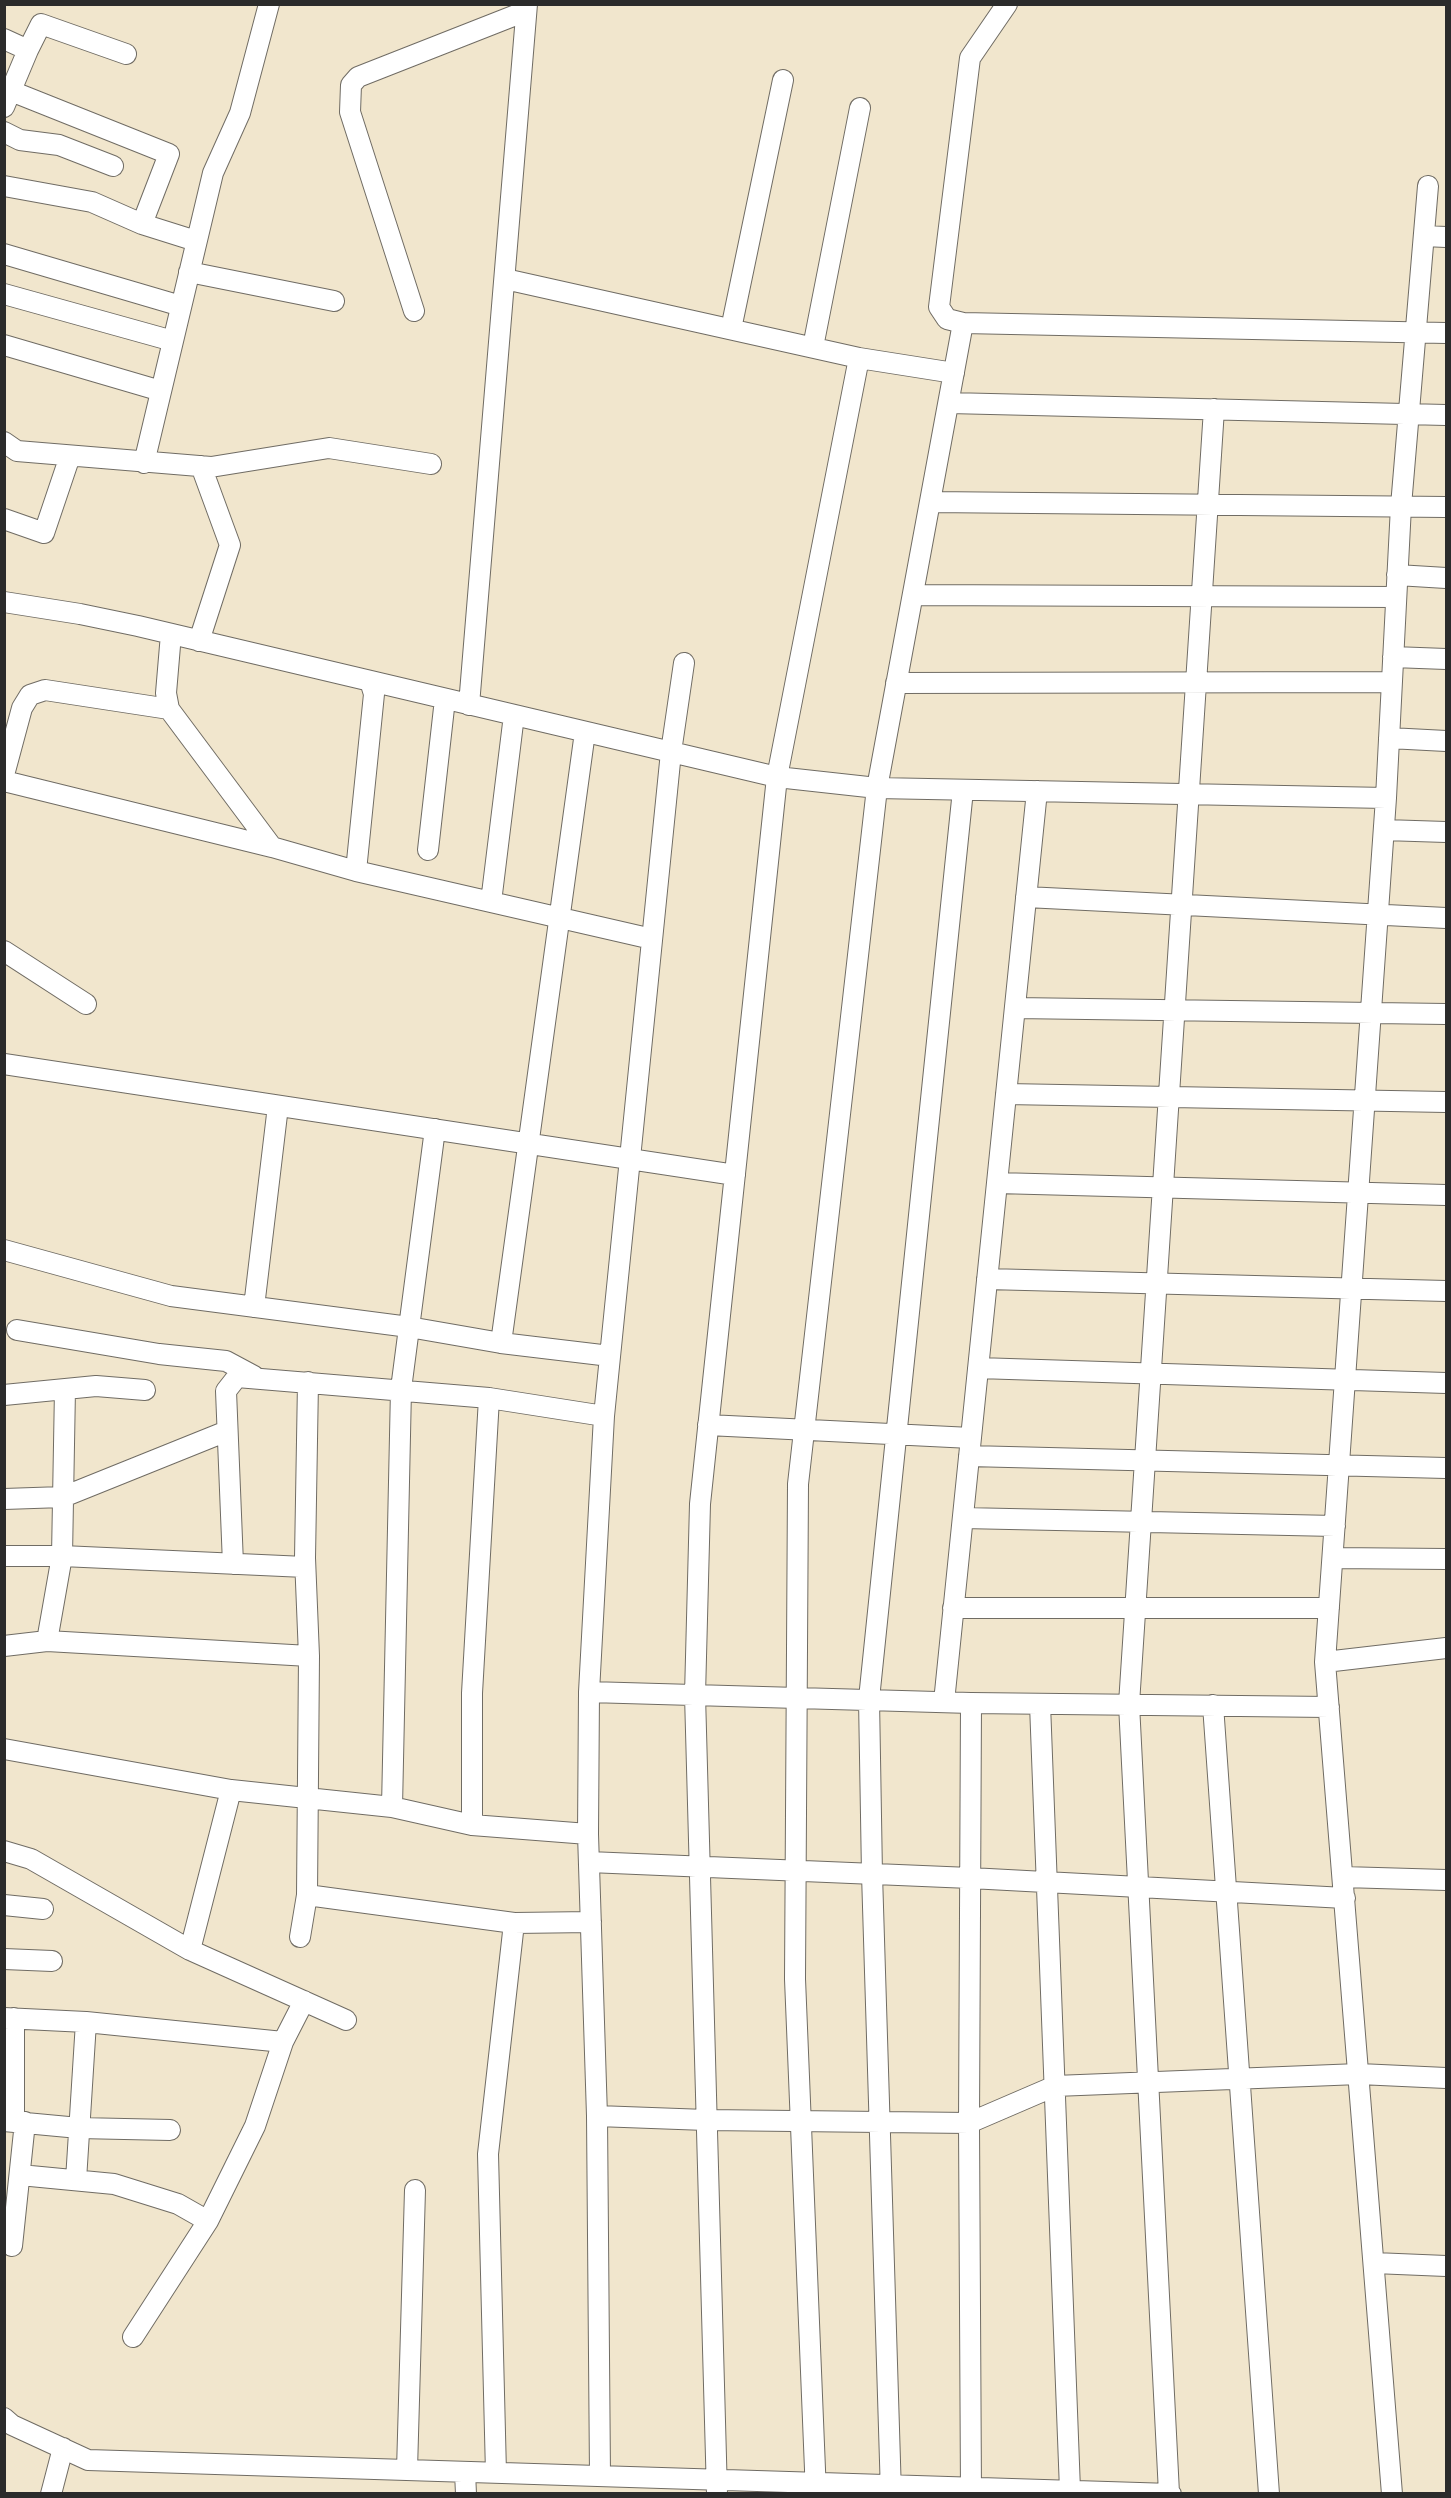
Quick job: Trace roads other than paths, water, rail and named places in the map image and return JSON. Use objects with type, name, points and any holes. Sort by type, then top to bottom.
[{"type":"street","points":[[144,463],[213,173],[240,113],[269,4]]},
{"type":"street","points":[[1007,4],[970,58],[939,307],[947,319],[963,323],[1446,333]]},
{"type":"street","points":[[414,311],[350,112],[351,85],[358,77],[527,8],[469,705]]},
{"type":"street","points":[[126,54],[41,24],[8,99],[169,154],[142,224]]},
{"type":"street","points":[[4,39],[28,50]]},
{"type":"street","points":[[731,329],[783,80]]},
{"type":"street","points":[[813,347],[860,108]]},
{"type":"street","points":[[4,132],[20,140],[59,145],[113,166]]},
{"type":"street","points":[[4,186],[92,202],[142,224],[196,241]]},
{"type":"street","points":[[1392,2493],[1326,1662],[1384,830],[1401,506],[1428,186]]},
{"type":"street","points":[[1424,236],[1446,237]]},
{"type":"street","points":[[4,254],[181,306]]},
{"type":"street","points":[[189,272],[334,301]]},
{"type":"street","points":[[505,279],[859,357],[954,373]]},
{"type":"street","points":[[4,294],[172,341]]},
{"type":"street","points":[[816,2488],[795,1979],[798,1484],[877,788],[963,323]]},
{"type":"street","points":[[4,345],[161,390]]},
{"type":"street","points":[[716,2486],[695,1695],[700,1504],[777,777],[859,357]]},
{"type":"street","points":[[948,403],[1446,414]]},
{"type":"street","points":[[4,2418],[12,2425],[88,2460],[496,2473],[542,2484],[600,2475],[627,2485],[1170,2493],[1129,1704],[1214,409]]},
{"type":"street","points":[[4,442],[17,451],[211,467],[328,448],[431,464]]},
{"type":"street","points":[[4,519],[44,533],[70,456]]},
{"type":"street","points":[[199,640],[230,545],[201,466]]},
{"type":"street","points":[[930,502],[1446,507]]},
{"type":"street","points":[[1397,575],[1446,578]]},
{"type":"street","points":[[913,596],[1396,597]]},
{"type":"street","points":[[4,602],[80,614],[199,640],[777,777],[877,788],[1386,798]]},
{"type":"street","points":[[171,634],[166,693],[169,709],[272,847]]},
{"type":"street","points":[[1393,657],[1446,659]]},
{"type":"street","points":[[600,2475],[597,2116],[588,1834],[589,1692],[604,1416],[671,752],[684,663]]},
{"type":"street","points":[[356,871],[374,694],[370,681]]},
{"type":"street","points":[[896,683],[1392,682]]},
{"type":"street","points":[[4,775],[22,708],[30,695],[45,690],[169,709]]},
{"type":"street","points":[[428,850],[445,699]]},
{"type":"street","points":[[491,902],[514,715]]},
{"type":"street","points":[[501,1343],[585,732]]},
{"type":"street","points":[[1389,738],[1446,741]]},
{"type":"street","points":[[4,781],[272,847],[356,871],[652,939]]},
{"type":"street","points":[[890,2489],[869,1700],[963,790]]},
{"type":"street","points":[[944,1702],[1037,791]]},
{"type":"street","points":[[1384,830],[1446,832]]},
{"type":"street","points":[[1026,897],[1446,918]]},
{"type":"street","points":[[4,951],[86,1004]]},
{"type":"street","points":[[1015,1008],[1446,1014]]},
{"type":"street","points":[[4,1064],[735,1175]]},
{"type":"street","points":[[1006,1094],[1446,1102]]},
{"type":"street","points":[[254,1307],[278,1106]]},
{"type":"street","points":[[392,1807],[401,1389],[435,1129]]},
{"type":"street","points":[[997,1183],[1446,1195]]},
{"type":"street","points":[[4,1250],[171,1296],[409,1327],[501,1343],[610,1356]]},
{"type":"street","points":[[987,1280],[1446,1291]]},
{"type":"street","points":[[17,1330],[159,1353],[226,1361],[258,1378]]},
{"type":"street","points":[[978,1368],[1446,1383]]},
{"type":"street","points":[[233,1564],[226,1391],[237,1377],[489,1398],[604,1416]]},
{"type":"street","points":[[300,1936],[307,1895],[309,1656],[305,1567],[308,1382]]},
{"type":"street","points":[[4,1395],[96,1386],[145,1390]]},
{"type":"street","points":[[48,1641],[62,1556],[65,1389]]},
{"type":"street","points":[[472,1825],[472,1693],[489,1398]]},
{"type":"street","points":[[708,1425],[895,1434],[970,1447],[1145,1460],[1446,1468]]},
{"type":"street","points":[[4,1499],[63,1497],[227,1431]]},
{"type":"street","points":[[963,1518],[1335,1526]]},
{"type":"street","points":[[4,1556],[62,1556],[305,1567]]},
{"type":"street","points":[[1333,1558],[1446,1559]]},
{"type":"street","points":[[954,1608],[1329,1608]]},
{"type":"street","points":[[4,1646],[48,1641],[309,1656]]},
{"type":"street","points":[[1326,1662],[1446,1648]]},
{"type":"street","points":[[589,1692],[971,1703],[1329,1707]]},
{"type":"street","points":[[971,1703],[969,2123],[971,2490]]},
{"type":"street","points":[[1040,1704],[1055,2086],[1058,2491]]},
{"type":"street","points":[[1213,1706],[1269,2493]]},
{"type":"street","points":[[4,1749],[231,1790],[392,1807],[472,1825],[588,1834]]},
{"type":"street","points":[[190,1950],[231,1790]]},
{"type":"street","points":[[4,1851],[31,1858],[190,1950],[346,2020]]},
{"type":"street","points":[[589,1862],[699,1865],[1345,1898]]},
{"type":"street","points":[[1343,1877],[1446,1880]]},
{"type":"street","points":[[307,1895],[514,1923],[591,1922]]},
{"type":"street","points":[[4,1905],[44,1909]]},
{"type":"street","points":[[496,2473],[488,2154],[514,1923]]},
{"type":"street","points":[[4,1959],[52,1960]]},
{"type":"street","points":[[133,2337],[208,2221],[255,2126],[283,2042],[304,2001]]},
{"type":"street","points":[[12,2246],[20,2175],[9,2018],[86,2022],[283,2042]]},
{"type":"street","points":[[76,2181],[86,2022]]},
{"type":"street","points":[[597,2116],[706,2120],[969,2123],[1055,2086],[1359,2074],[1446,2078]]},
{"type":"street","points":[[15,2121],[79,2128],[170,2130]]},
{"type":"street","points":[[20,2175],[124,2187],[178,2204],[208,2221]]},
{"type":"street","points":[[407,2470],[415,2190]]},
{"type":"street","points":[[1374,2263],[1446,2266]]},
{"type":"street","points":[[51,2493],[63,2448]]},
{"type":"street","points":[[465,2472],[466,2493]]}]
